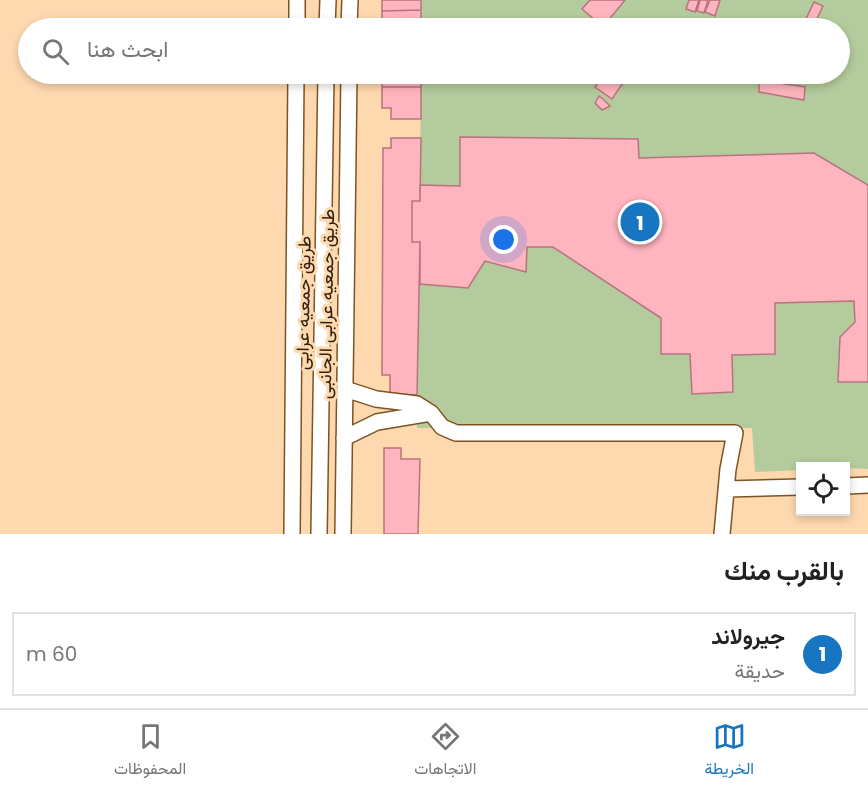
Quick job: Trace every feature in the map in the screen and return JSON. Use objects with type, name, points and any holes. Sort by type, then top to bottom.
[{"type":"street","points":[[297,0],[297,18]]},
{"type":"street","points":[[327,18],[328,0]]},
{"type":"street","points":[[349,18],[350,0]]},
{"type":"street","name":"طريق جمعيه عرابى","points":[[291,534],[296,84]]},
{"type":"street","name":"طريق جمعيه عرابى","points":[[318,534],[326,84]]},
{"type":"street","name":"طريق جمعيه عرابى الجانبى","points":[[343,534],[349,84]]},
{"type":"street","points":[[345,389],[376,399],[417,404],[432,413],[442,427],[464,434],[735,434],[726,489],[722,534]]},
{"type":"street","points":[[344,438],[377,422],[432,413]]},
{"type":"street","points":[[850,486],[868,485]]},
{"type":"street","points":[[726,489],[796,487]]},
{"type":"green space","points":[[421,0],[868,0],[868,469],[850,468],[850,462],[796,462],[796,470],[755,472],[752,428],[417,428],[421,84],[850,84],[850,18],[421,18]]},
{"type":"building","points":[[382,0],[421,0],[421,10],[382,11]]},
{"type":"building","points":[[590,0],[625,0],[610,18],[592,18],[582,9]]},
{"type":"building","points":[[689,0],[699,0],[695,12],[686,9]]},
{"type":"building","points":[[700,0],[708,0],[704,13],[697,11]]},
{"type":"building","points":[[710,0],[720,0],[715,16],[705,12]]},
{"type":"building","points":[[814,2],[823,6],[817,18],[806,18]]},
{"type":"building","points":[[421,10],[421,18],[382,18],[382,11]]},
{"type":"building","points":[[382,84],[421,84],[421,87],[382,87]]},
{"type":"building","points":[[597,84],[622,84],[612,99],[595,87]]},
{"type":"building","points":[[759,84],[805,87],[804,100],[759,92]]},
{"type":"building","points":[[382,87],[421,87],[421,119],[391,119],[391,108],[382,108]]},
{"type":"building","points":[[599,96],[610,106],[602,110],[595,103]]},
{"type":"building","points":[[460,137],[638,139],[639,158],[814,153],[868,185],[868,382],[838,382],[840,337],[855,322],[854,301],[775,303],[775,354],[732,355],[733,392],[692,394],[690,354],[661,354],[661,318],[553,247],[527,247],[526,272],[485,261],[468,288],[420,284],[420,242],[412,242],[412,201],[420,201],[420,185],[460,186]]},
{"type":"building","points":[[391,138],[421,138],[420,201],[412,201],[412,242],[420,242],[417,395],[390,394],[390,375],[382,375],[383,148],[391,148]]},
{"type":"building","points":[[384,448],[401,448],[401,459],[420,459],[418,534],[384,534]]},
{"type":"place","name":"جيرولاند","points":[[640,222]]}]
